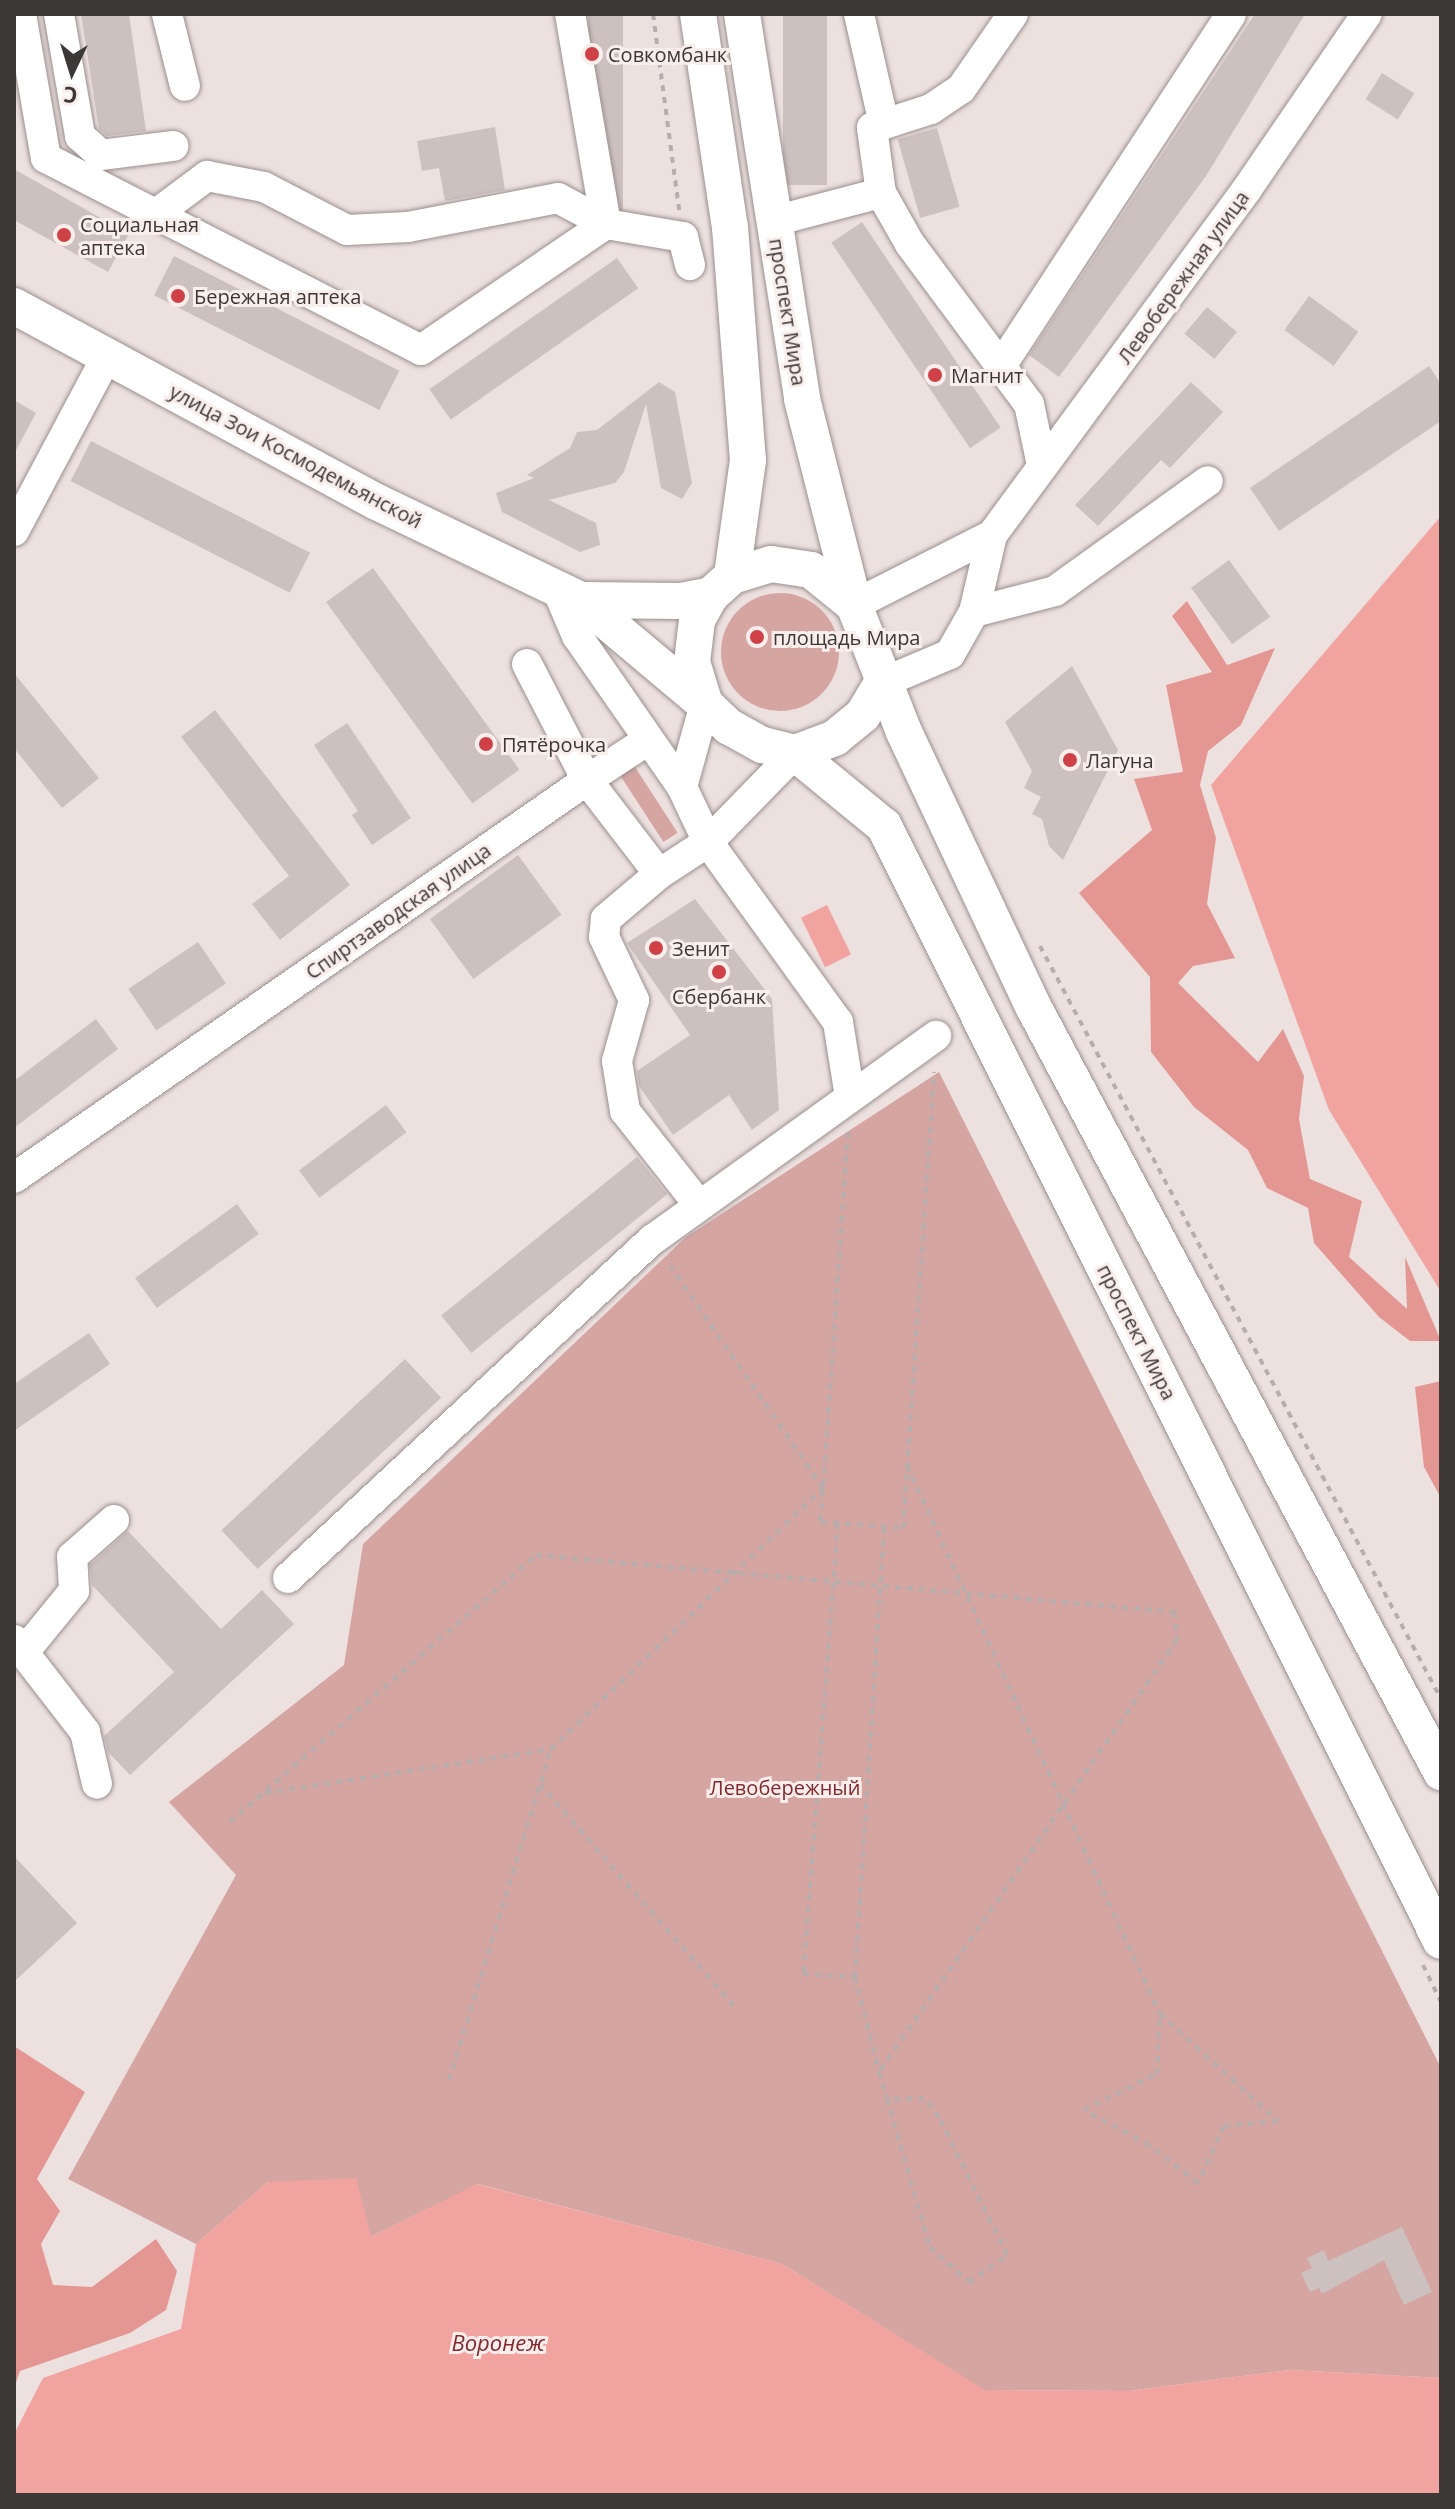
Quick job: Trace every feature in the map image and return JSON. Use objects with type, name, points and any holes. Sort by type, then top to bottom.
[{"type":"main road","points":[[698,14],[730,227],[748,460],[722,585],[693,648],[705,704],[744,738],[795,753],[851,728],[882,683]]},
{"type":"main road","name":"проспект Мира","points":[[742,14],[802,399],[854,605]]},
{"type":"main road","name":"улица Зои Космодемьянской","points":[[14,306],[377,502],[569,594],[705,704]]},
{"type":"main road","points":[[722,585],[758,565],[798,566],[823,577],[854,605],[882,683],[1034,1008],[1441,1772]]},
{"type":"main road","name":"улица Зои Космодемьянской","points":[[569,594],[722,585]]},
{"type":"main road","name":"проспект Мира","points":[[795,753],[884,826],[1441,1941]]},
{"type":"street","points":[[21,14],[46,158],[421,350],[606,224]]},
{"type":"street","points":[[59,14],[80,136],[101,155],[173,146]]},
{"type":"street","points":[[167,14],[185,86]]},
{"type":"street","points":[[570,14],[606,224]]},
{"type":"street","points":[[859,14],[884,124]]},
{"type":"street","points":[[1013,14],[961,89],[931,109],[872,128],[881,193],[910,244],[1029,404],[1042,465]]},
{"type":"street","points":[[1001,366],[1231,14]]},
{"type":"street","name":"Левобережная улица","points":[[882,683],[950,654],[974,612],[992,535],[1211,239],[1367,14]]},
{"type":"street","points":[[156,214],[207,176],[264,187],[347,230],[408,227],[558,198],[606,224],[686,251]]},
{"type":"street","points":[[774,221],[881,193]]},
{"type":"street","points":[[14,531],[107,356]]},
{"type":"street","points":[[974,612],[1055,591],[1208,481]]},
{"type":"street","name":"Левобережная улица","points":[[854,605],[992,535]]},
{"type":"street","points":[[569,594],[577,636],[682,787],[708,842],[838,1022],[850,1097]]},
{"type":"street","points":[[527,664],[587,780],[659,874]]},
{"type":"street","points":[[682,787],[705,704]]},
{"type":"street","name":"Спиртзаводская улица","points":[[14,1178],[648,740]]},
{"type":"street","points":[[699,1205],[625,1111],[617,1061],[634,1000],[604,937],[606,919],[659,874],[708,842],[795,753]]},
{"type":"street","points":[[288,1578],[652,1240],[936,1036]]},
{"type":"street","points":[[97,1784],[85,1732],[19,1646],[74,1591],[72,1557],[114,1520]]},
{"type":"path","points":[[653,14],[686,251]]},
{"type":"path","points":[[1038,943],[1441,1699]]},
{"type":"path","points":[[850,1097],[821,1522],[903,1528],[936,1036]]},
{"type":"path","points":[[652,1240],[823,1488]]},
{"type":"path","points":[[907,1466],[961,1593],[1066,1800],[1160,2014],[1278,2121],[1224,2126],[1198,2183],[1149,2145],[1084,2110],[1157,2074],[1160,2014]]},
{"type":"path","points":[[449,2080],[551,1749],[823,1488]]},
{"type":"path","points":[[838,1523],[803,1974],[855,1977]]},
{"type":"path","points":[[884,1527],[855,1977],[879,2072],[930,2247],[969,2282],[1007,2255],[939,2117],[924,2098],[887,2099]]},
{"type":"path","points":[[230,1822],[536,1555],[1174,1612],[1177,1640],[879,2072]]},
{"type":"path","points":[[262,1793],[551,1749]]},
{"type":"path","points":[[540,1784],[734,2006]]},
{"type":"green space","points":[[780,593],[803,597],[822,610],[835,629],[839,652],[835,675],[822,694],[803,707],[780,711],[757,707],[738,694],[725,675],[721,652],[725,629],[738,610],[757,597]]},
{"type":"green space","points":[[633,764],[678,833],[663,842],[619,773]]},
{"type":"green space","name":"Левобережный","points":[[939,1072],[1441,2068],[1441,2378],[1290,2370],[1129,2391],[984,2390],[782,2264],[478,2184],[371,2237],[268,2182],[196,2244],[68,2179],[236,1875],[169,1802],[344,1665],[363,1544],[686,1237]]},
{"type":"shaded area","points":[[1187,601],[1227,665],[1275,648],[1241,725],[1208,751],[1200,785],[1216,838],[1207,904],[1235,958],[1193,966],[1178,983],[1258,1062],[1283,1029],[1304,1076],[1299,1119],[1310,1179],[1362,1201],[1349,1257],[1407,1309],[1405,1257],[1441,1341],[1410,1341],[1379,1317],[1314,1243],[1308,1208],[1267,1188],[1248,1150],[1194,1107],[1151,1052],[1150,977],[1079,893],[1152,830],[1134,779],[1183,772],[1166,685],[1212,672],[1172,616]]},
{"type":"shaded area","points":[[1441,1381],[1441,1498],[1424,1467],[1415,1387]]},
{"type":"shaded area","points":[[14,2046],[85,2092],[37,2179],[60,2211],[41,2244],[53,2285],[92,2287],[156,2239],[177,2271],[166,2310],[130,2333],[20,2371],[14,2388]]},
{"type":"water","points":[[1441,516],[1441,1292],[1329,1110],[1211,785]]},
{"type":"water","points":[[827,905],[851,954],[825,967],[801,918]]},
{"type":"water","name":"Воронеж","points":[[356,2178],[371,2237],[477,2184],[782,2264],[985,2390],[1129,2391],[1290,2370],[1441,2378],[1441,2495],[14,2495],[14,2434],[43,2378],[181,2329],[196,2244],[268,2182]]},
{"type":"building","points":[[81,14],[129,14],[146,131],[107,136],[99,129]]},
{"type":"building","points":[[588,14],[623,14],[623,211],[588,211]]},
{"type":"building","points":[[783,14],[827,14],[827,185],[783,185]]},
{"type":"building","points":[[1255,14],[1305,14],[1206,176],[1059,377],[1029,355]]},
{"type":"building","points":[[1382,73],[1414,93],[1398,119],[1366,99]]},
{"type":"building","points":[[495,127],[505,190],[445,201],[439,168],[422,171],[417,141]]},
{"type":"building","points":[[937,128],[960,207],[920,218],[898,139]]},
{"type":"building","points":[[14,169],[129,234],[108,272],[14,220]]},
{"type":"building","points":[[862,222],[1001,428],[970,448],[831,243]]},
{"type":"building","points":[[174,256],[399,371],[379,410],[154,295]]},
{"type":"building","points":[[617,258],[638,288],[451,420],[429,389]]},
{"type":"building","points":[[1309,296],[1358,332],[1334,366],[1284,330]]},
{"type":"building","points":[[1207,307],[1237,332],[1214,359],[1185,334]]},
{"type":"building","points":[[1429,366],[1441,384],[1441,421],[1279,531],[1250,488]]},
{"type":"building","points":[[659,382],[675,392],[692,483],[682,499],[661,488],[646,404],[624,472],[615,483],[549,500],[596,523],[600,545],[580,552],[502,512],[496,493],[534,478],[527,475],[570,448],[577,432],[597,430]]},
{"type":"building","points":[[1191,382],[1223,412],[1170,468],[1161,460],[1098,526],[1075,505]]},
{"type":"building","points":[[14,400],[36,413],[14,454]]},
{"type":"building","points":[[91,441],[310,553],[290,593],[71,481]]},
{"type":"building","points":[[1229,560],[1270,617],[1232,644],[1191,588]]},
{"type":"building","points":[[373,568],[519,769],[472,804],[326,602]]},
{"type":"building","name":"Лагуна","points":[[1072,666],[1118,750],[1063,860],[1049,846],[1042,819],[1032,814],[1041,797],[1024,788],[1032,771],[1005,722]]},
{"type":"building","points":[[14,673],[99,778],[62,808],[14,748]]},
{"type":"building","points":[[215,710],[350,885],[280,940],[252,904],[289,876],[181,737]]},
{"type":"building","points":[[347,723],[411,818],[372,845],[352,815],[358,811],[314,745]]},
{"type":"building","points":[[518,855],[561,915],[473,979],[430,919]]},
{"type":"building","points":[[695,899],[772,999],[779,1110],[752,1130],[729,1095],[673,1135],[639,1086],[637,1071],[690,1035],[627,943]]},
{"type":"building","points":[[198,942],[226,983],[156,1030],[128,989]]},
{"type":"building","points":[[96,1019],[118,1049],[14,1128],[14,1081]]},
{"type":"building","points":[[386,1105],[406,1132],[319,1198],[299,1171]]},
{"type":"building","points":[[637,1157],[667,1194],[471,1353],[441,1316]]},
{"type":"building","points":[[237,1204],[259,1234],[157,1308],[135,1278]]},
{"type":"building","points":[[89,1333],[110,1364],[14,1431],[14,1384]]},
{"type":"building","points":[[405,1359],[441,1398],[258,1569],[221,1530]]},
{"type":"building","points":[[128,1531],[221,1629],[262,1590],[294,1624],[130,1775],[108,1752],[104,1736],[174,1672],[92,1585],[90,1565]]},
{"type":"building","points":[[14,1856],[77,1923],[14,1982]]},
{"type":"building","points":[[1402,2227],[1432,2292],[1404,2305],[1384,2260],[1322,2294],[1319,2288],[1310,2292],[1301,2273],[1312,2268],[1307,2258],[1324,2250],[1328,2261]]},
{"type":"place","name":"Совкомбанк","points":[[592,54]]},
{"type":"place","name":"Социальная аптека","points":[[64,235]]},
{"type":"place","name":"Бережная аптека","points":[[178,296]]},
{"type":"place","name":"Магнит","points":[[935,375]]},
{"type":"place","name":"площадь Мира","points":[[757,637]]},
{"type":"place","name":"Пятёрочка","points":[[486,744]]},
{"type":"place","name":"Лагуна","points":[[1070,760]]},
{"type":"place","name":"Зенит","points":[[656,948]]},
{"type":"place","name":"Сбербанк","points":[[719,972]]}]
